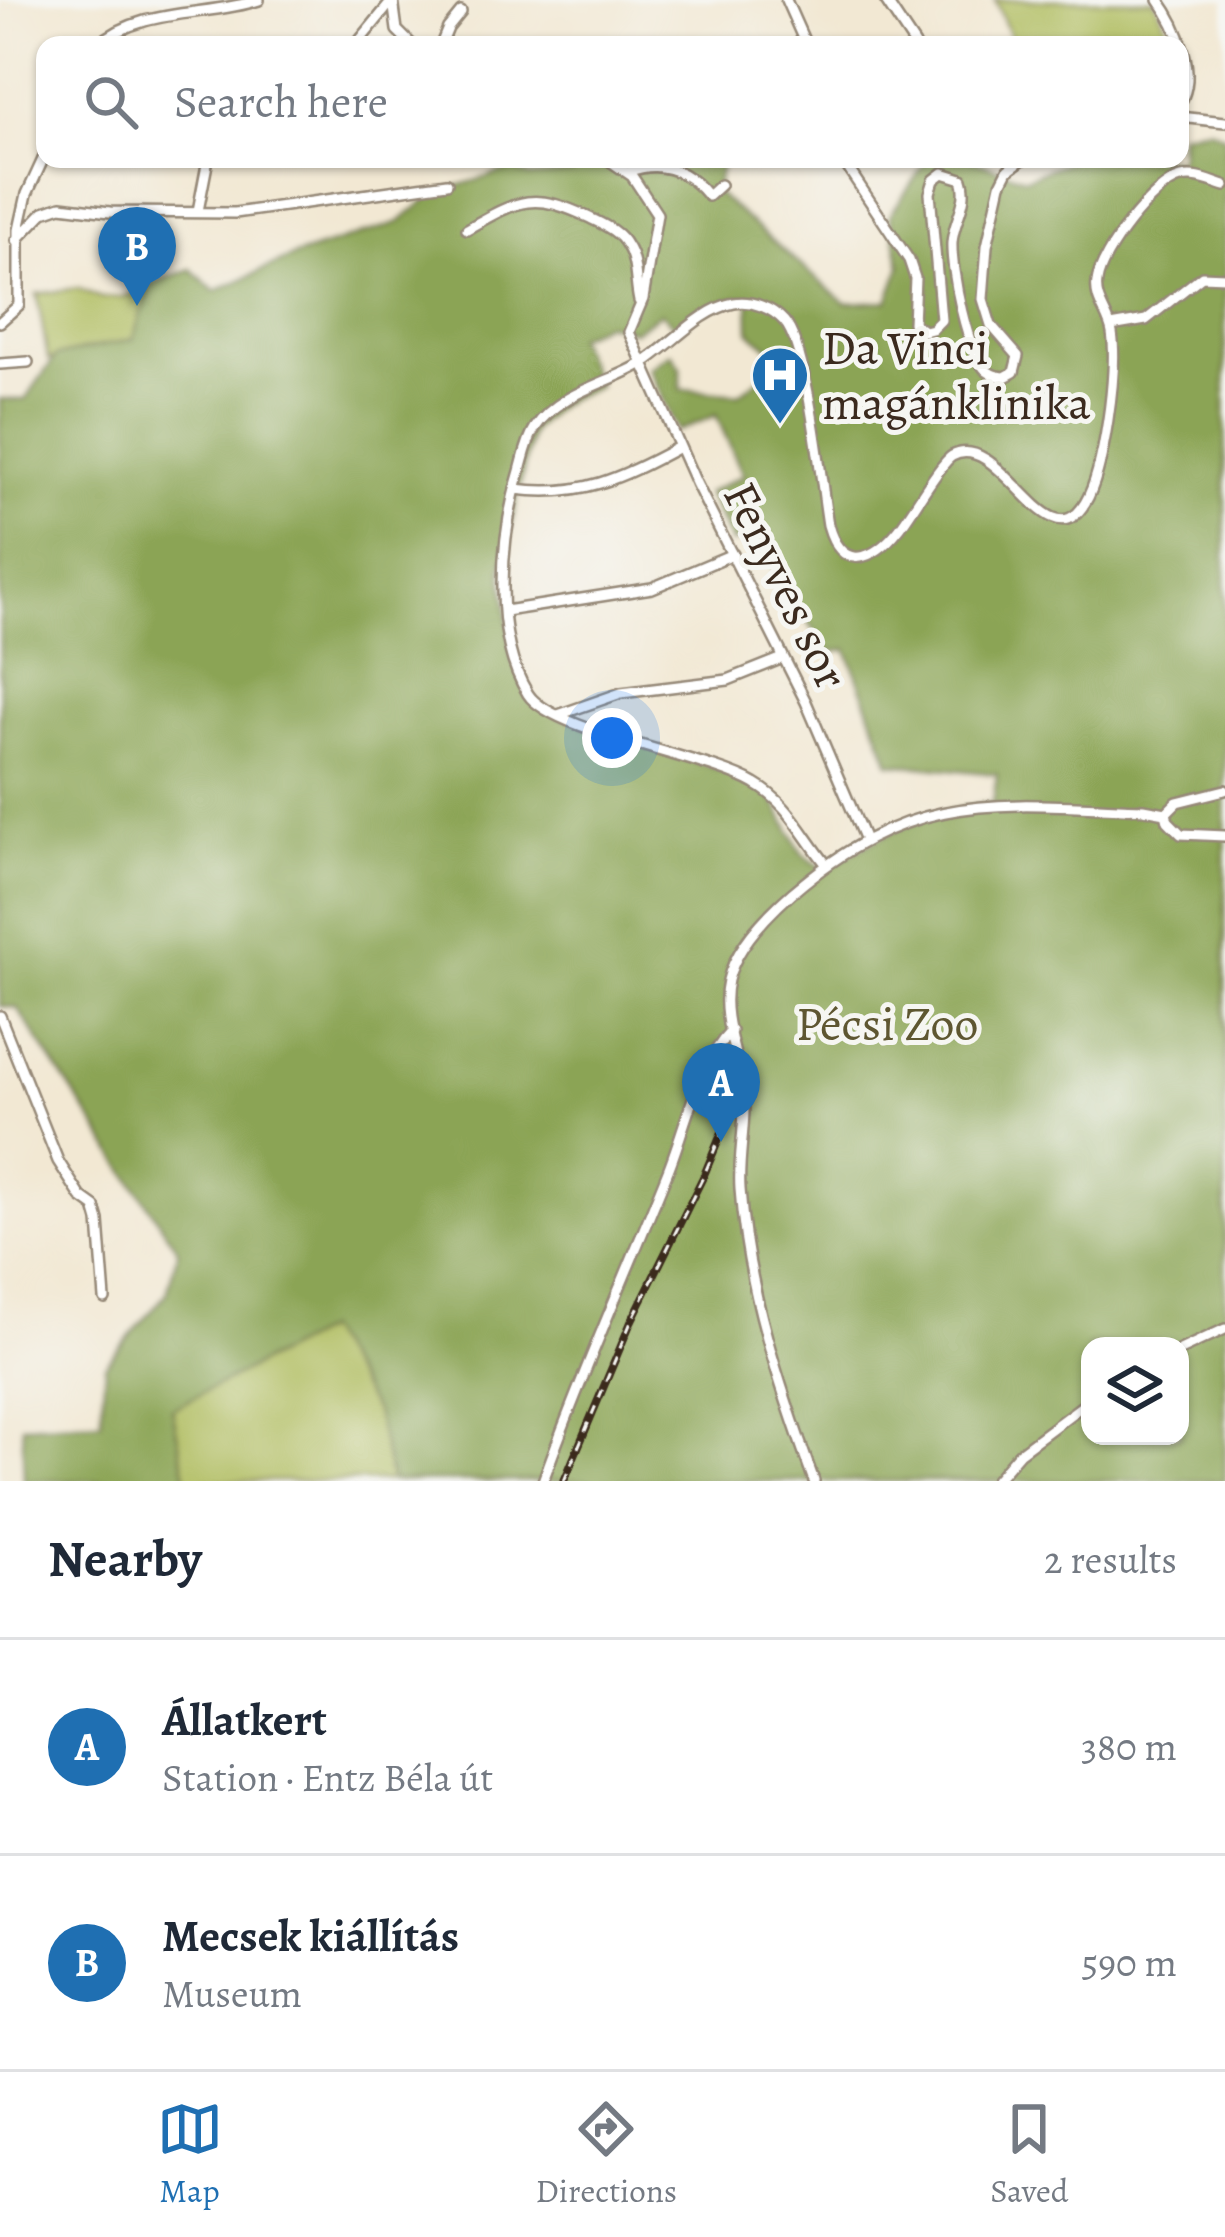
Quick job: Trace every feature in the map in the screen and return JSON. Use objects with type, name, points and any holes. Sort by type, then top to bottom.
[{"type":"street","points":[[181,14],[183,0]]},
{"type":"street","points":[[113,36],[129,26],[259,0]]},
{"type":"street","points":[[363,36],[393,0]]},
{"type":"street","points":[[393,0],[397,30],[403,36]]},
{"type":"street","points":[[787,0],[802,36]]},
{"type":"street","points":[[885,0],[909,36]]},
{"type":"street","points":[[1159,0],[1177,36]]},
{"type":"street","points":[[445,36],[461,12]]},
{"type":"street","points":[[1189,118],[1225,122]]},
{"type":"street","points":[[0,322],[19,305],[17,240],[27,194],[39,168]]},
{"type":"street","points":[[198,212],[206,168]]},
{"type":"street","points":[[622,168],[657,214],[640,286]]},
{"type":"street","points":[[628,172],[643,168]]},
{"type":"street","points":[[671,168],[693,179],[708,196],[720,185]]},
{"type":"street","points":[[848,168],[909,260],[915,278],[913,322],[924,331],[941,320],[930,193],[934,180],[943,173],[962,179],[966,194],[952,237],[962,303],[979,361],[989,372],[1005,377],[1014,372],[1018,356],[986,316],[984,274],[1001,184],[1011,168]]},
{"type":"street","points":[[827,865],[791,813],[752,781],[558,716],[529,697],[514,658],[505,611],[505,530],[532,431],[562,402],[642,364],[722,307],[749,302],[782,319],[797,347],[831,534],[842,550],[860,558],[886,546],[934,482],[943,461],[962,451],[980,454],[995,465],[1042,514],[1063,518],[1082,508],[1108,421],[1113,378],[1111,326],[1098,302],[1096,285],[1102,262],[1167,184],[1190,177],[1225,186]]},
{"type":"street","points":[[17,240],[44,212],[61,206],[110,212],[265,211],[447,183]]},
{"type":"street","points":[[466,229],[497,212],[545,200],[610,228],[632,254],[640,286],[641,306],[629,326],[642,364]]},
{"type":"street","points":[[1111,326],[1146,320],[1202,276],[1225,277]]},
{"type":"street","points":[[0,364],[28,362]]},
{"type":"street","name":"Fenyves sor","points":[[642,364],[784,658],[865,840]]},
{"type":"street","points":[[515,489],[552,494],[580,489],[607,482],[679,447]]},
{"type":"street","points":[[505,611],[652,588],[733,554]]},
{"type":"street","points":[[558,716],[620,693],[728,680],[784,658]]},
{"type":"street","points":[[1166,813],[1177,802],[1225,790]]},
{"type":"street","points":[[814,1481],[779,1382],[746,1236],[739,1184],[745,1104],[726,1009],[728,979],[740,953],[774,910],[827,865],[902,823],[971,805],[1166,813]]},
{"type":"street","points":[[1166,813],[1180,834],[1225,836]]},
{"type":"street","points":[[0,1016],[58,1161],[81,1197],[95,1207],[105,1299]]},
{"type":"street","points":[[543,1481],[701,1080],[730,1031]]},
{"type":"street","points":[[1189,1346],[1225,1329]]},
{"type":"street","points":[[995,1481],[1027,1447],[1081,1407]]},
{"type":"green space","points":[[995,0],[1154,0],[1172,36],[1010,36]]},
{"type":"green space","name":"Pécsi Zoo","points":[[1209,128],[1225,136],[1225,1481],[391,1481],[375,1411],[324,1330],[172,1409],[187,1481],[24,1481],[22,1425],[101,1421],[105,1365],[167,1293],[178,1250],[17,1008],[0,1006],[0,399],[25,400],[56,356],[133,339],[150,284],[191,269],[215,291],[295,256],[400,222],[434,193],[513,169],[529,177],[573,173],[574,168],[721,168],[715,192],[845,303],[888,301],[901,266],[890,215],[922,168],[996,168],[1025,178],[1051,168],[1189,168],[1189,131]],"holes":[[[749,297],[750,332],[779,355],[739,394],[681,389],[681,367],[671,353],[649,368],[678,431],[716,415],[743,475],[707,493],[732,543],[753,534],[821,641],[831,652],[847,649],[890,763],[997,774],[993,803],[905,826],[825,870],[802,854],[771,794],[728,772],[560,717],[529,697],[512,658],[502,568],[532,431],[562,402],[598,386],[576,337],[605,323],[634,331],[661,313],[679,330],[711,306]]]},
{"type":"green space","points":[[193,275],[241,332],[110,354],[48,359],[37,294],[78,288],[101,298],[121,297]]},
{"type":"green space","points":[[324,1330],[375,1411],[391,1481],[187,1481],[171,1409]]},
{"type":"railway","points":[[564,1481],[631,1322],[733,1106]]},
{"type":"place","name":"Mecsek kiállítás","points":[[137,306]]},
{"type":"place","name":"Da Vinci magánklinika","points":[[780,426]]},
{"type":"place","name":"Állatkert","points":[[721,1142]]}]
